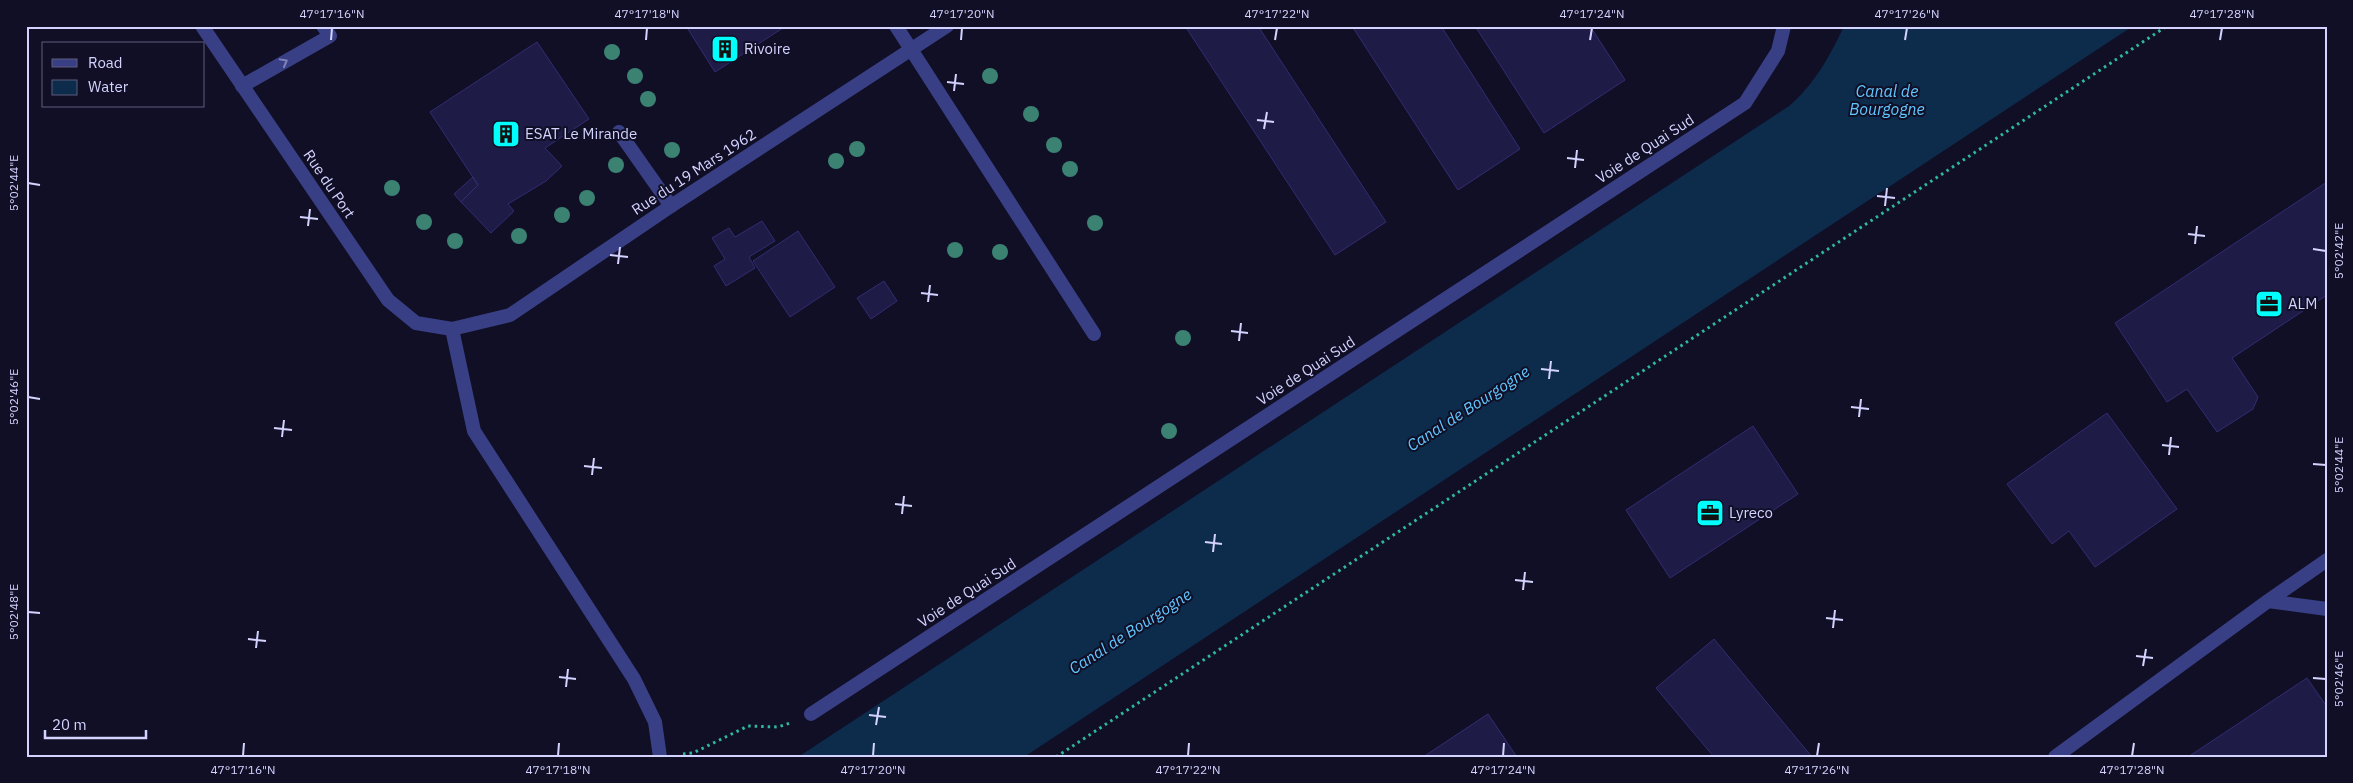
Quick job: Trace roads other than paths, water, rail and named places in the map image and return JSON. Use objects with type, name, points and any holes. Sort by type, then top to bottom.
[{"type":"street","name":"Rue du Port","points":[[202,26],[388,300],[416,323],[452,329]]},
{"type":"street","points":[[242,86],[330,36],[323,26]]},
{"type":"street","points":[[896,26],[1094,334]]},
{"type":"street","name":"Rue du 19 Mars 1962","points":[[452,329],[510,315],[671,206],[947,26]]},
{"type":"street","name":"Voie de Quai Sud","points":[[812,714],[1745,103],[1778,51],[1784,26]]},
{"type":"street","points":[[619,132],[671,206]]},
{"type":"street","points":[[452,329],[474,431],[634,679],[655,722],[661,756]]},
{"type":"street","points":[[2055,757],[2327,560]]},
{"type":"street","points":[[2268,601],[2327,609]]},
{"type":"water","name":"Canal de Bourgogne","points":[[1844,26],[2133,26],[1024,757],[798,757],[1789,106],[1806,89],[1821,69]]},
{"type":"place","name":"Rivoire","points":[[725,49]]},
{"type":"place","name":"ESAT Le Mirande","points":[[506,134]]},
{"type":"place","name":"ALM","points":[[2269,304]]},
{"type":"place","name":"Lyreco","points":[[1710,513]]}]
